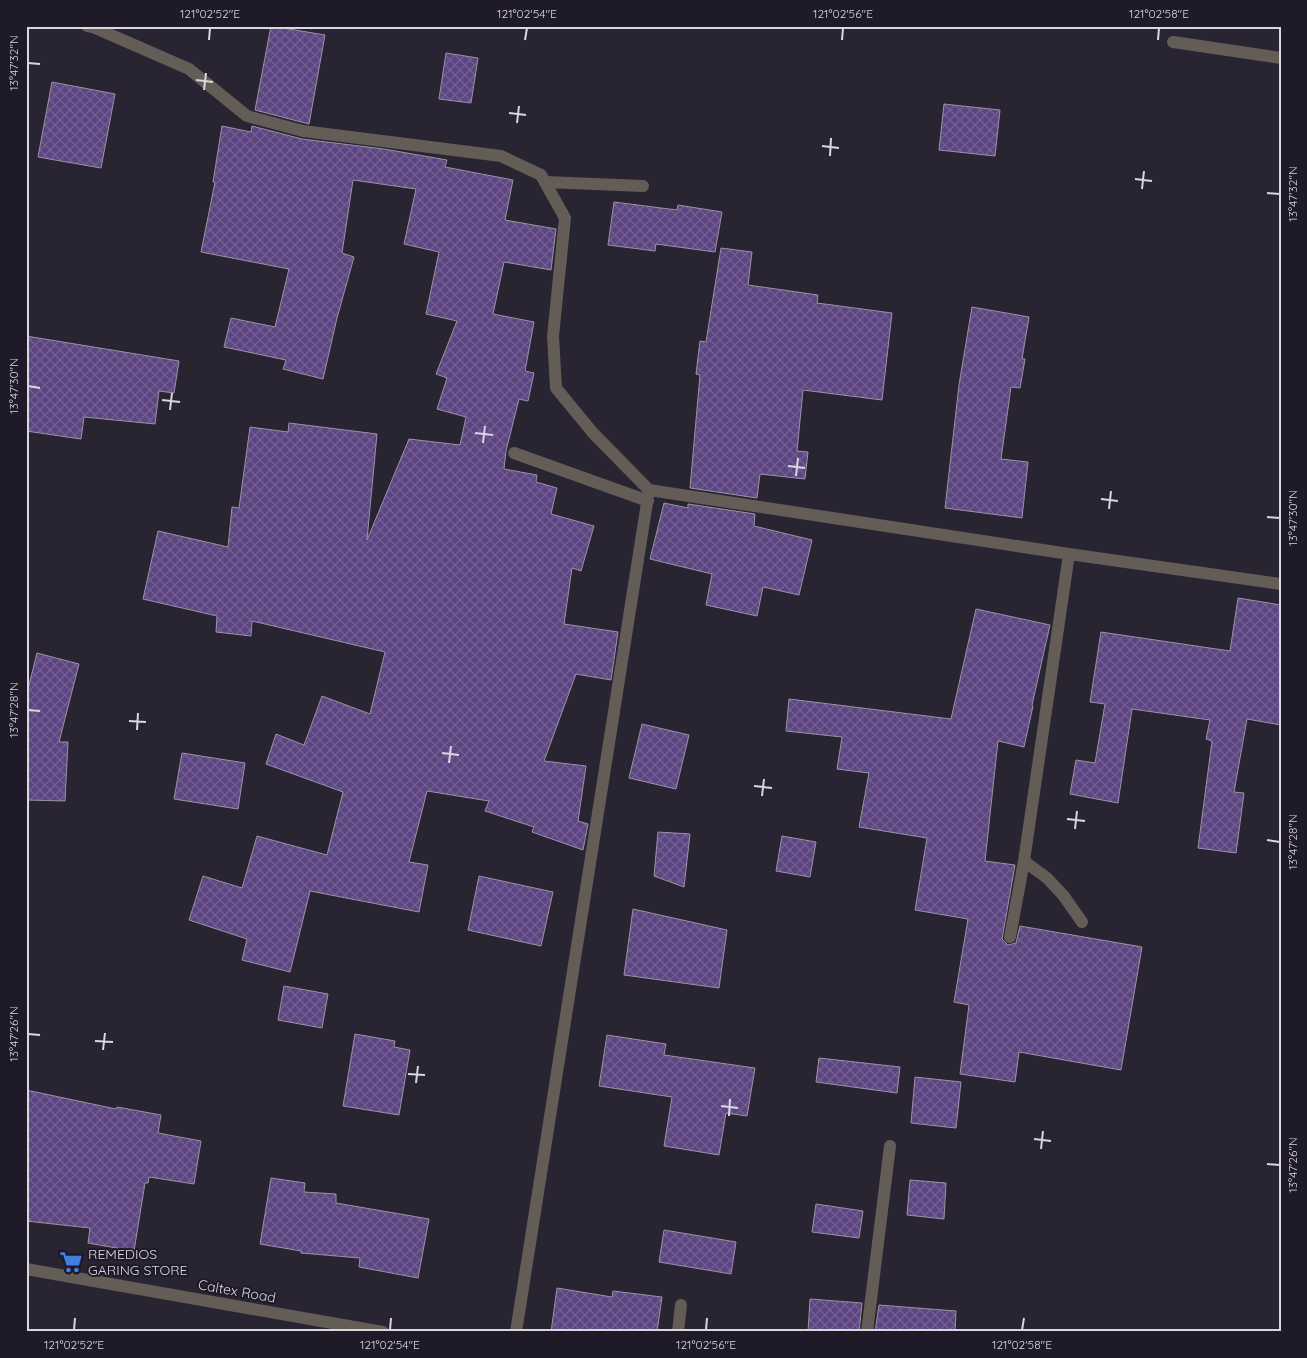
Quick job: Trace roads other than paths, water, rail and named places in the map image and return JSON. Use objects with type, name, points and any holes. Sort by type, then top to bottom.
[{"type":"street","points":[[87,26],[107,30],[189,69],[247,116],[303,131],[501,156],[541,175],[564,218],[553,336],[556,388],[648,496]]},
{"type":"street","points":[[1174,42],[1281,58]]},
{"type":"street","points":[[545,182],[643,186]]},
{"type":"street","points":[[514,453],[648,496],[1281,584]]},
{"type":"street","points":[[516,1332],[648,496]]},
{"type":"street","points":[[1010,937],[1024,861],[1070,554]]},
{"type":"street","points":[[1024,861],[1047,878],[1063,895],[1082,922]]},
{"type":"street","points":[[867,1332],[890,1146]]},
{"type":"street","name":"Caltex Road","points":[[26,1269],[383,1332]]},
{"type":"street","points":[[678,1332],[681,1305]]},
{"type":"place","name":"REMEDIOS GARING STORE","points":[[71,1262]]}]
